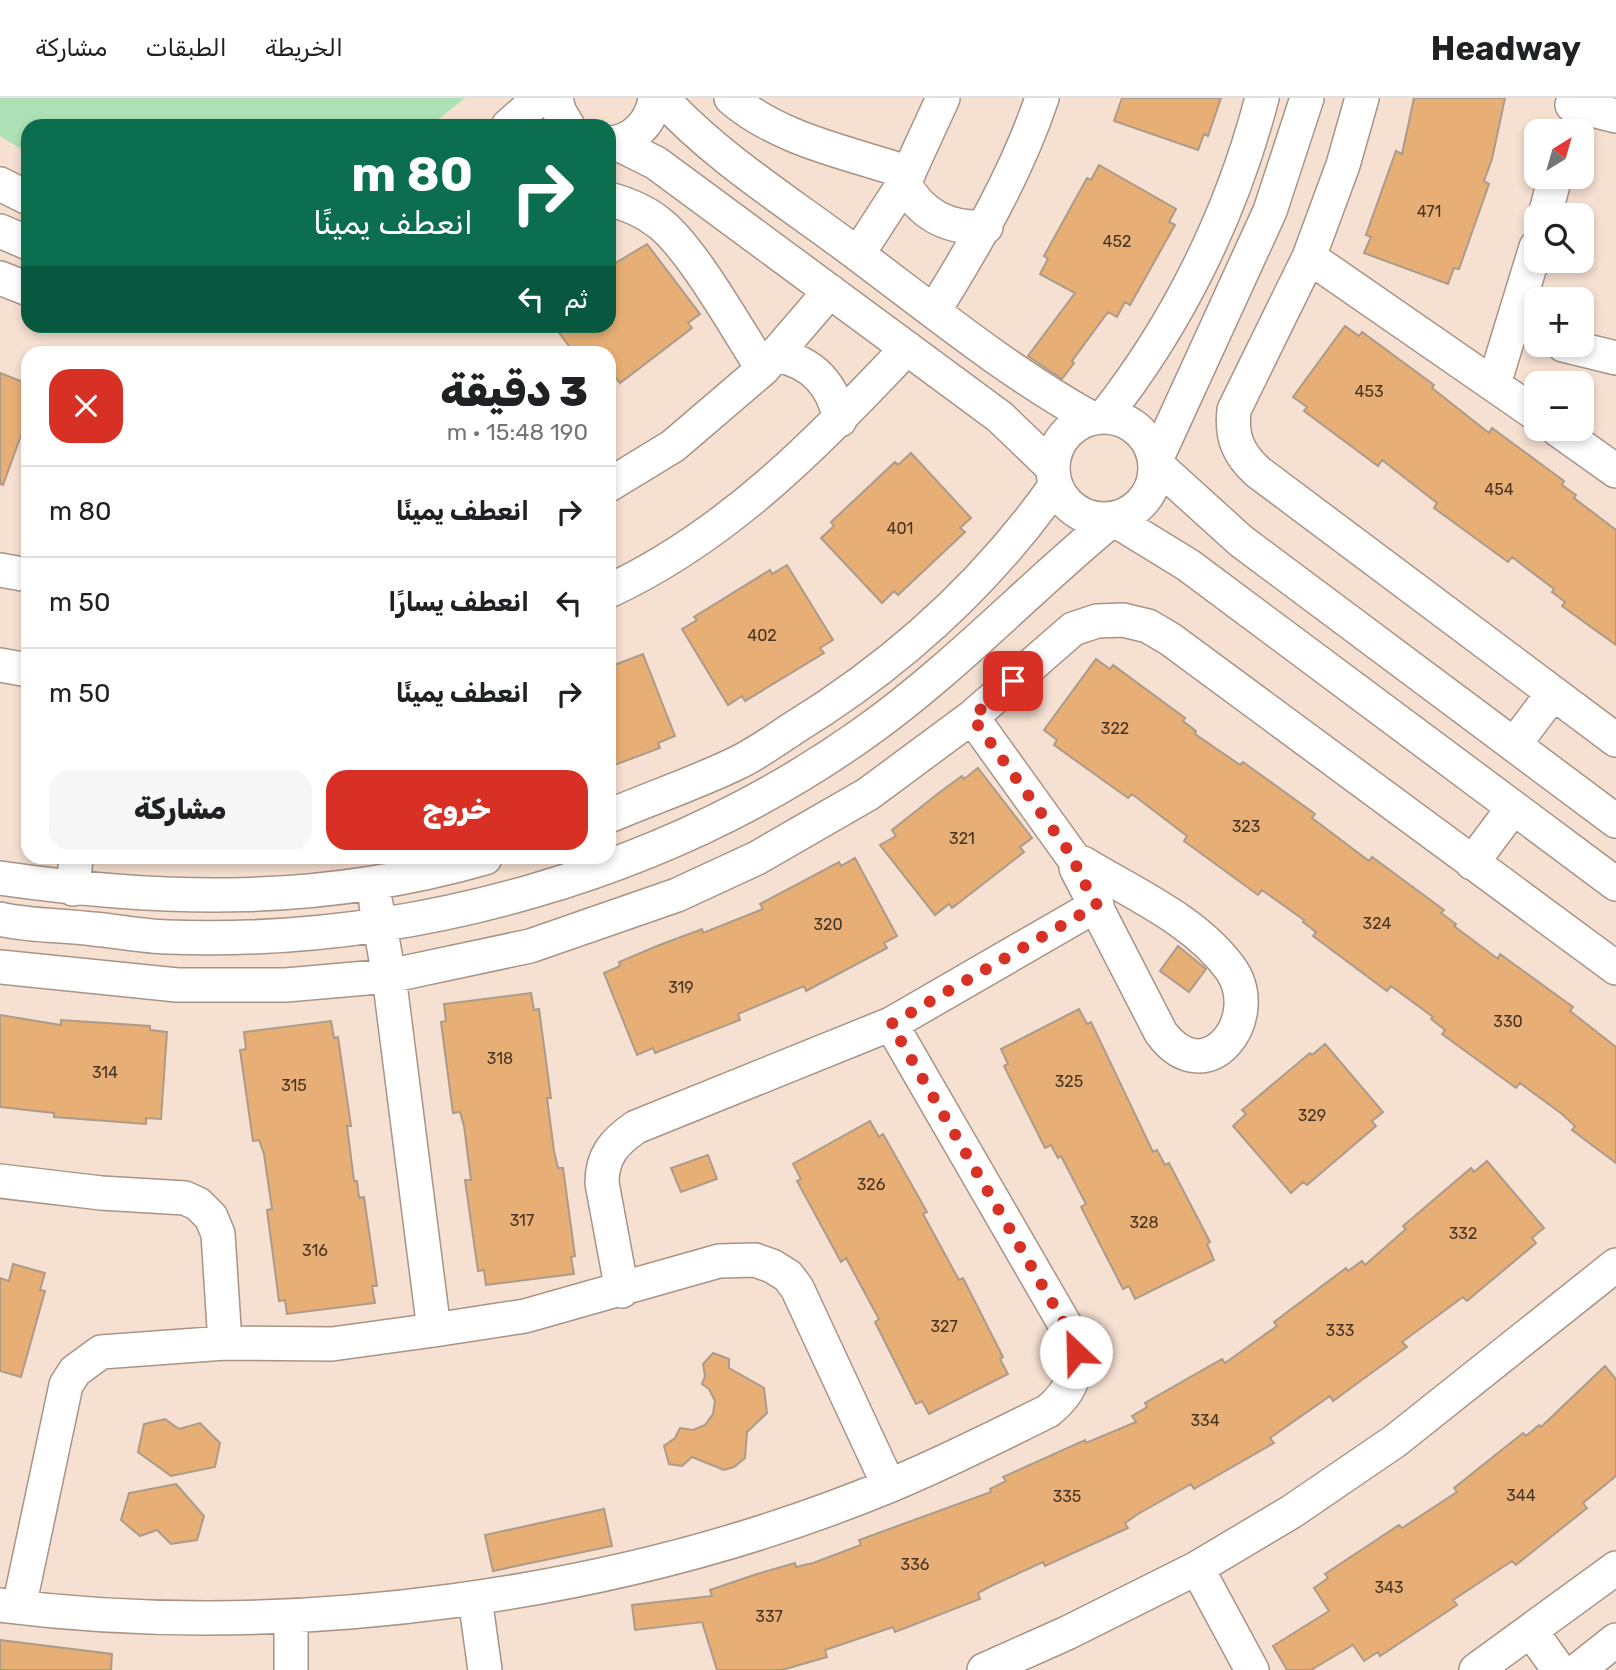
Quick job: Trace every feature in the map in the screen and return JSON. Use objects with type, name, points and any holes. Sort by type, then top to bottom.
[{"type":"street","points":[[516,119],[540,98]]},
{"type":"street","points":[[556,98],[564,119]]},
{"type":"street","points":[[616,141],[640,130],[649,119],[655,98]]},
{"type":"street","points":[[662,98],[717,149],[934,312],[1028,380],[1098,418]]},
{"type":"street","points":[[731,98],[750,115],[784,131],[907,178]]},
{"type":"street","points":[[858,254],[907,178],[943,98]]},
{"type":"street","points":[[934,312],[986,227],[1030,135],[1042,98]]},
{"type":"street","points":[[1098,418],[1166,330],[1210,243],[1255,126],[1262,98]]},
{"type":"street","points":[[616,145],[656,163],[1000,417],[1054,476],[1062,498],[1078,512],[1098,519],[1113,519],[1125,516],[1145,500],[1152,489],[1156,462],[1270,211],[1307,98]]},
{"type":"street","points":[[1362,98],[1343,165],[1309,257],[1234,410],[1232,428],[1245,460],[1616,740]]},
{"type":"street","points":[[1570,111],[1616,116]]},
{"type":"street","points":[[907,178],[912,198],[938,219],[970,228],[986,227]]},
{"type":"street","points":[[0,184],[21,194]]},
{"type":"street","points":[[616,201],[633,206],[660,223],[681,246],[770,362]]},
{"type":"street","points":[[0,231],[21,240]]},
{"type":"street","points":[[1309,257],[1524,405]]},
{"type":"street","points":[[0,278],[21,286]]},
{"type":"street","points":[[616,481],[673,446],[770,362],[830,291]]},
{"type":"street","points":[[1494,384],[1524,335]]},
{"type":"street","points":[[616,588],[701,538],[773,482],[840,420],[907,348]]},
{"type":"street","points":[[1594,353],[1616,358]]},
{"type":"street","points":[[770,362],[793,358],[820,376],[830,389],[840,420]]},
{"type":"street","points":[[616,813],[738,763],[822,711],[901,652],[1004,555],[1054,476],[1060,442],[1079,423],[1098,418],[1116,418],[1138,429],[1152,449],[1156,462],[1241,541],[1616,821]]},
{"type":"street","points":[[1574,441],[1616,471]]},
{"type":"street","points":[[1113,519],[1197,572],[1616,884]]},
{"type":"street","points":[[616,861],[666,844],[734,812],[800,775],[863,734],[923,688],[1113,519]]},
{"type":"street","points":[[0,570],[21,574]]},
{"type":"street","points":[[0,967],[177,985],[286,985],[389,976],[530,946],[677,895],[757,858],[868,794],[972,717],[1073,629],[1110,621],[1148,626],[1170,639],[1616,968]]},
{"type":"street","points":[[0,665],[21,669]]},
{"type":"street","points":[[1514,745],[1553,693]]},
{"type":"street","points":[[972,717],[1077,863],[1076,868],[1171,1046],[1183,1054],[1196,1057],[1211,1055],[1226,1043],[1237,1026],[1242,1007],[1240,988],[1231,970],[1189,929],[1083,863],[1077,863]]},
{"type":"street","points":[[1472,863],[1513,808]]},
{"type":"street","points":[[0,878],[74,873],[168,895],[281,895],[373,884],[459,864]]},
{"type":"street","points":[[0,919],[166,936],[279,934],[380,924],[522,893],[607,864]]},
{"type":"street","points":[[373,884],[389,976],[434,1330]]},
{"type":"street","points":[[622,1291],[602,1183],[602,1167],[608,1152],[619,1139],[636,1126],[891,1024],[1097,905]]},
{"type":"street","points":[[889,1486],[797,1288],[788,1276],[755,1260],[719,1261],[622,1291],[525,1316],[434,1330],[332,1344],[225,1343],[102,1352],[75,1371],[61,1400],[10,1606],[155,1617],[291,1616],[475,1598],[620,1571],[760,1532],[889,1486],[1048,1411],[1062,1400],[1072,1385],[1077,1369],[1071,1335],[891,1024]]},
{"type":"street","points":[[0,1181],[101,1193],[185,1198],[198,1204],[211,1217],[218,1234],[225,1343]]},
{"type":"street","points":[[984,1670],[1067,1633],[1197,1568],[1291,1512],[1395,1441],[1616,1265]]},
{"type":"street","points":[[1197,1568],[1252,1670]]},
{"type":"street","points":[[1476,1670],[1616,1568]]},
{"type":"street","points":[[475,1598],[485,1670]]},
{"type":"street","points":[[291,1616],[291,1670]]},
{"type":"street","points":[[1531,1631],[1559,1670]]},
{"type":"street","points":[[1578,1670],[1616,1640]]},
{"type":"green space","points":[[0,98],[465,98],[439,119],[21,119],[21,149],[0,136]]},
{"type":"building","points":[[1122,98],[1221,98],[1208,136],[1204,134],[1198,150],[1114,121]]},
{"type":"building","points":[[1414,98],[1505,98],[1492,159],[1484,181],[1489,184],[1459,269],[1454,268],[1448,284],[1364,253],[1371,237],[1366,235],[1396,151],[1402,154]]},
{"type":"building","points":[[1099,165],[1176,209],[1169,222],[1175,225],[1130,305],[1125,302],[1117,317],[1108,312],[1062,379],[1028,356],[1075,293],[1040,274],[1048,259],[1044,256],[1087,178],[1091,180]]},
{"type":"building","points":[[647,244],[700,314],[688,323],[692,328],[620,383],[616,378],[616,346],[569,346],[559,333],[616,333],[616,263]]},
{"type":"building","points":[[1345,326],[1359,336],[1362,332],[1434,385],[1432,388],[1489,433],[1492,428],[1564,481],[1562,485],[1576,495],[1574,498],[1616,530],[1616,645],[1562,606],[1565,602],[1552,592],[1554,589],[1512,557],[1508,562],[1434,508],[1437,503],[1382,460],[1378,466],[1304,411],[1307,407],[1293,397]]},
{"type":"building","points":[[0,373],[21,381],[21,435],[3,485],[0,484]]},
{"type":"building","points":[[911,453],[971,518],[960,528],[965,532],[898,595],[894,591],[882,603],[821,538],[834,526],[831,522],[895,462],[898,465]]},
{"type":"building","points":[[787,565],[833,640],[820,648],[824,653],[745,701],[742,696],[728,705],[682,629],[697,620],[694,617],[770,570],[772,574]]},
{"type":"building","points":[[643,654],[675,736],[658,743],[660,748],[616,764],[616,664]]},
{"type":"building","points":[[1096,659],[1110,669],[1113,665],[1185,718],[1183,721],[1196,731],[1195,734],[1240,765],[1243,762],[1315,814],[1312,818],[1369,861],[1372,857],[1444,910],[1441,913],[1456,924],[1454,926],[1498,959],[1500,954],[1573,1007],[1570,1011],[1616,1047],[1616,1163],[1572,1130],[1575,1126],[1562,1114],[1520,1083],[1516,1088],[1442,1034],[1445,1030],[1431,1019],[1433,1017],[1391,986],[1387,991],[1313,936],[1316,932],[1303,922],[1304,920],[1262,890],[1258,895],[1184,841],[1187,836],[1132,794],[1128,798],[1054,745],[1057,740],[1044,730]]},
{"type":"building","points":[[978,768],[1032,838],[1020,847],[1024,852],[952,908],[949,904],[935,915],[880,845],[896,836],[892,830],[940,792]]},
{"type":"building","points":[[855,858],[897,936],[884,943],[887,948],[806,991],[804,986],[738,1014],[740,1020],[655,1053],[653,1048],[637,1055],[604,973],[620,966],[619,962],[657,946],[702,929],[703,933],[763,909],[760,904],[839,862],[841,866]]},
{"type":"building","points":[[1178,946],[1206,969],[1189,992],[1160,971]]},
{"type":"building","points":[[531,993],[534,1010],[539,1009],[551,1098],[547,1098],[554,1151],[558,1168],[563,1168],[575,1256],[571,1257],[574,1274],[486,1285],[484,1270],[478,1271],[465,1180],[471,1180],[464,1126],[460,1112],[453,1113],[441,1022],[446,1021],[444,1004]]},
{"type":"building","points":[[1079,1009],[1087,1024],[1091,1022],[1153,1152],[1157,1150],[1165,1165],[1169,1163],[1210,1242],[1207,1244],[1214,1260],[1135,1299],[1129,1286],[1123,1289],[1081,1207],[1086,1204],[1061,1156],[1058,1158],[1051,1145],[1045,1148],[1004,1066],[1008,1064],[1001,1049]]},
{"type":"building","points":[[0,1015],[61,1025],[61,1020],[150,1026],[150,1030],[167,1032],[161,1119],[146,1118],[146,1124],[54,1117],[54,1113],[0,1107]]},
{"type":"building","points":[[331,1021],[334,1038],[338,1037],[351,1126],[347,1126],[354,1181],[357,1181],[359,1198],[364,1197],[377,1286],[372,1286],[375,1303],[287,1314],[285,1300],[279,1301],[267,1210],[272,1209],[264,1154],[259,1140],[253,1141],[240,1050],[246,1049],[244,1032]]},
{"type":"building","points":[[1325,1044],[1383,1112],[1372,1121],[1376,1126],[1307,1185],[1303,1182],[1291,1193],[1233,1126],[1246,1114],[1242,1110],[1310,1053],[1312,1055]]},
{"type":"building","points":[[870,1121],[879,1137],[883,1134],[927,1212],[923,1214],[959,1280],[963,1278],[1003,1357],[1000,1359],[1008,1374],[929,1414],[922,1401],[916,1404],[875,1322],[879,1319],[846,1258],[841,1262],[797,1181],[801,1179],[793,1164]]},
{"type":"building","points":[[708,1155],[717,1179],[681,1192],[671,1168]]},
{"type":"building","points":[[1487,1161],[1544,1228],[1532,1238],[1536,1243],[1467,1301],[1463,1297],[1402,1342],[1407,1347],[1333,1401],[1330,1396],[1270,1438],[1274,1443],[1194,1489],[1191,1484],[1138,1514],[1125,1523],[1128,1528],[1045,1566],[1043,1562],[991,1586],[978,1593],[980,1599],[895,1632],[893,1627],[825,1650],[827,1657],[782,1670],[717,1670],[702,1622],[635,1630],[632,1605],[712,1596],[710,1590],[757,1574],[795,1563],[796,1567],[813,1563],[861,1545],[859,1540],[991,1492],[990,1489],[1006,1481],[1003,1477],[1085,1440],[1086,1443],[1136,1422],[1132,1416],[1147,1407],[1145,1403],[1222,1359],[1225,1363],[1277,1326],[1274,1322],[1346,1268],[1348,1271],[1362,1261],[1365,1265],[1406,1229],[1403,1226],[1471,1168],[1474,1172]]},
{"type":"building","points":[[13,1264],[45,1273],[40,1290],[45,1291],[21,1377],[0,1371],[0,1278],[9,1281]]},
{"type":"building","points":[[713,1353],[729,1359],[729,1368],[764,1388],[767,1413],[747,1432],[745,1458],[734,1467],[724,1470],[692,1457],[682,1466],[669,1464],[664,1446],[675,1438],[680,1428],[693,1430],[705,1425],[713,1414],[715,1401],[709,1389],[702,1384],[705,1376],[703,1364]]},
{"type":"building","points":[[1605,1366],[1616,1379],[1616,1476],[1583,1503],[1587,1508],[1516,1565],[1512,1561],[1453,1600],[1457,1605],[1380,1656],[1378,1652],[1364,1661],[1353,1645],[1311,1670],[1287,1670],[1273,1646],[1329,1611],[1314,1588],[1328,1578],[1325,1574],[1399,1525],[1402,1528],[1457,1492],[1454,1488],[1523,1433],[1526,1436],[1539,1425],[1541,1427]]},
{"type":"building","points":[[165,1419],[179,1429],[200,1423],[220,1443],[215,1467],[171,1476],[138,1452],[144,1424]]},
{"type":"building","points":[[176,1484],[204,1516],[197,1540],[171,1544],[157,1530],[140,1536],[121,1520],[129,1493]]},
{"type":"building","points":[[604,1509],[612,1546],[493,1571],[485,1535]]},
{"type":"building","points":[[0,1640],[112,1654],[111,1670],[0,1670]]},
{"type":"route","points":[[1013,681],[972,717],[1077,863],[1076,868],[1097,905],[891,1024],[1071,1335],[1076,1352]]}]
